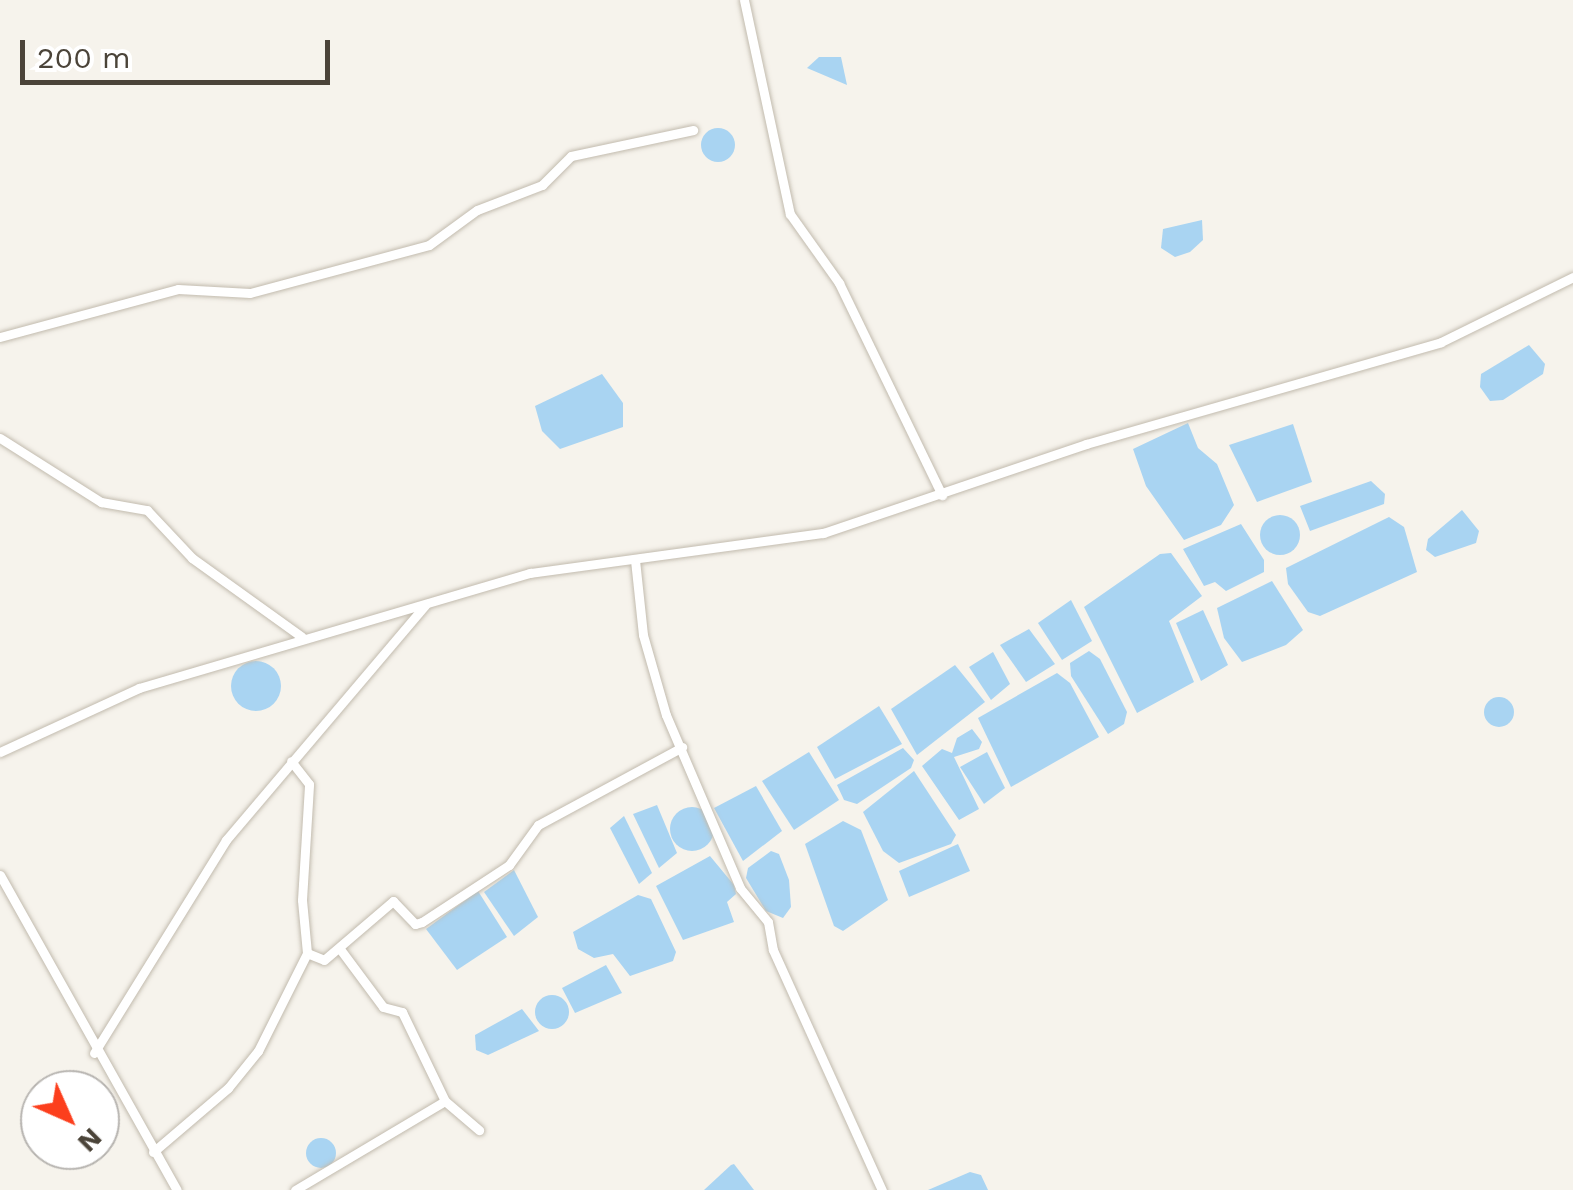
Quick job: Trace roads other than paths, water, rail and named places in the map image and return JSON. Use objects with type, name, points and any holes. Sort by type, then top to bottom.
[{"type":"street","points":[[744,0],[790,214],[839,284],[942,496]]},
{"type":"street","points":[[0,337],[178,290],[250,294],[428,245],[477,210],[542,184],[571,156],[692,130]]},
{"type":"street","points":[[0,752],[139,688],[530,573],[824,533],[1086,444],[1441,342],[1573,277]]},
{"type":"street","points":[[0,438],[101,502],[146,510],[192,558],[302,637]]},
{"type":"street","points":[[635,560],[643,636],[682,747],[740,888],[768,922],[773,950],[882,1190]]},
{"type":"street","points":[[94,1052],[226,840],[426,603]]},
{"type":"street","points":[[307,953],[324,960],[392,901],[415,924],[422,922],[508,865],[538,825],[682,747]]},
{"type":"street","points":[[153,1152],[228,1088],[258,1052],[307,953],[302,900],[309,784],[290,761]]},
{"type":"street","points":[[0,875],[36,932],[94,1052],[177,1190]]},
{"type":"street","points":[[340,949],[383,1007],[402,1012],[446,1102],[479,1130]]},
{"type":"street","points":[[295,1190],[446,1102]]},
{"type":"water","points":[[819,57],[841,57],[847,85],[807,68]]},
{"type":"water","points":[[718,128],[730,133],[735,145],[730,157],[718,162],[706,157],[701,145],[706,133]]},
{"type":"water","points":[[1202,220],[1203,240],[1190,252],[1175,257],[1161,248],[1163,229]]},
{"type":"water","points":[[1529,345],[1545,364],[1543,374],[1503,400],[1490,401],[1480,387],[1481,374]]},
{"type":"water","points":[[602,374],[623,403],[623,427],[560,449],[542,431],[535,406]]},
{"type":"water","points":[[1188,423],[1198,448],[1217,464],[1234,505],[1221,525],[1184,540],[1146,486],[1133,449]]},
{"type":"water","points":[[1293,424],[1312,482],[1257,502],[1229,445]]},
{"type":"water","points":[[1371,481],[1385,494],[1384,504],[1310,531],[1300,506]]},
{"type":"water","points":[[1462,510],[1479,531],[1476,543],[1435,557],[1426,550],[1428,539]]},
{"type":"water","points":[[1280,515],[1294,521],[1300,535],[1294,549],[1280,555],[1266,549],[1260,535],[1266,521]]},
{"type":"water","points":[[1389,517],[1404,527],[1417,572],[1320,616],[1308,612],[1288,584],[1286,568]]},
{"type":"water","points":[[1241,524],[1264,560],[1264,572],[1226,591],[1215,582],[1204,586],[1183,549]]},
{"type":"water","points":[[1171,553],[1202,596],[1169,621],[1194,682],[1137,713],[1084,607],[1160,554]]},
{"type":"water","points":[[1272,581],[1303,630],[1286,645],[1242,662],[1224,638],[1217,608]]},
{"type":"water","points":[[1071,600],[1092,641],[1062,660],[1038,623]]},
{"type":"water","points":[[1203,610],[1228,665],[1201,681],[1176,623]]},
{"type":"water","points":[[1029,629],[1055,664],[1026,682],[1000,645]]},
{"type":"water","points":[[1089,651],[1100,659],[1127,712],[1124,724],[1108,734],[1071,676],[1070,663]]},
{"type":"water","points":[[993,652],[1010,684],[991,700],[969,667]]},
{"type":"water","points":[[246,662],[266,662],[280,676],[280,696],[266,710],[246,710],[232,696],[232,676]]},
{"type":"water","points":[[955,665],[985,702],[917,755],[891,709]]},
{"type":"water","points":[[1057,673],[1070,683],[1099,737],[1011,787],[978,718]]},
{"type":"water","points":[[1499,697],[1510,701],[1514,712],[1510,723],[1499,727],[1488,723],[1484,712],[1488,701]]},
{"type":"water","points":[[879,706],[902,744],[835,779],[817,747]]},
{"type":"water","points":[[972,729],[982,742],[979,749],[954,757],[979,809],[959,820],[922,766],[942,749],[952,753],[957,738]]},
{"type":"water","points":[[903,748],[914,760],[911,768],[857,804],[844,800],[837,785]]},
{"type":"water","points":[[809,752],[839,800],[794,830],[762,781]]},
{"type":"water","points":[[987,752],[1005,788],[984,804],[960,767]]},
{"type":"water","points":[[914,771],[956,835],[951,844],[899,863],[883,851],[863,812]]},
{"type":"water","points":[[756,786],[782,831],[743,861],[714,808]]},
{"type":"water","points":[[657,805],[677,853],[659,868],[633,814]]},
{"type":"water","points":[[692,807],[707,814],[714,829],[707,844],[692,851],[677,844],[670,829],[677,814]]},
{"type":"water","points":[[624,816],[652,873],[639,884],[610,828]]},
{"type":"water","points":[[843,821],[861,830],[888,900],[843,931],[834,926],[805,844]]},
{"type":"water","points":[[958,844],[970,871],[909,897],[899,871]]},
{"type":"water","points":[[771,851],[779,854],[789,880],[791,907],[783,918],[766,911],[746,878],[748,868]]},
{"type":"water","points":[[710,856],[734,885],[736,894],[727,902],[734,922],[683,940],[656,886]]},
{"type":"water","points":[[514,870],[538,917],[514,936],[484,892]]},
{"type":"water","points":[[478,891],[507,937],[457,970],[426,929]]},
{"type":"water","points":[[638,895],[651,899],[676,952],[673,961],[630,976],[613,954],[594,958],[578,949],[573,932]]},
{"type":"water","points":[[606,965],[622,993],[575,1013],[562,988]]},
{"type":"water","points":[[552,995],[564,1000],[569,1012],[564,1024],[552,1029],[540,1024],[535,1012],[540,1000]]},
{"type":"water","points":[[522,1009],[539,1031],[488,1055],[476,1050],[475,1035]]},
{"type":"water","points":[[321,1138],[332,1142],[336,1153],[332,1164],[321,1168],[310,1164],[306,1153],[310,1142]]},
{"type":"water","points":[[731,1165],[754,1190],[704,1190]]},
{"type":"water","points":[[970,1172],[981,1175],[988,1190],[928,1190]]}]
